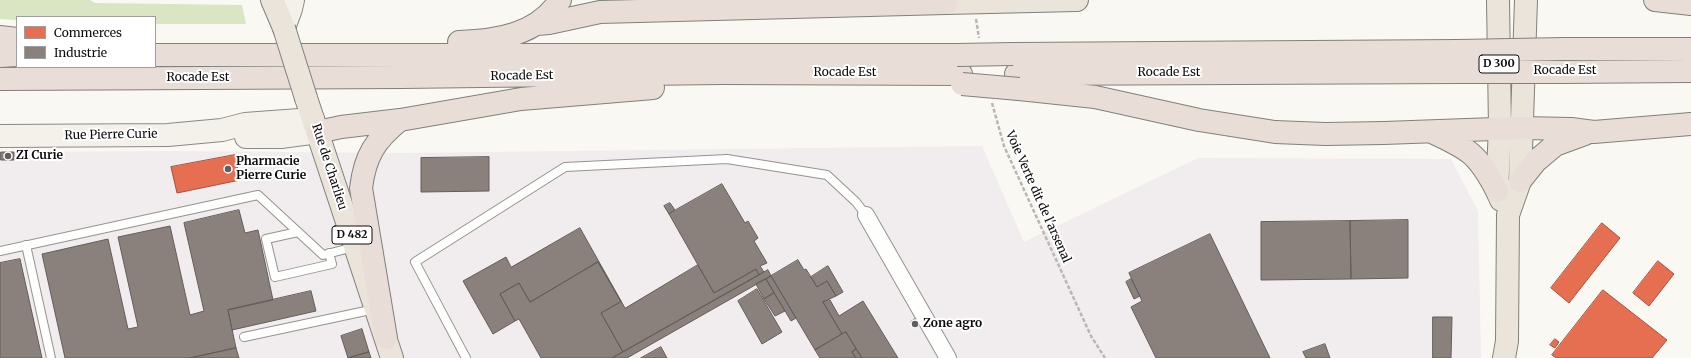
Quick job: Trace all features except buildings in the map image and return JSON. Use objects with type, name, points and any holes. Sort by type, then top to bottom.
[{"type":"highway","points":[[378,55],[404,44],[480,41],[500,38],[537,24],[549,14],[560,0]]},
{"type":"highway","points":[[1655,0],[1691,4]]},
{"type":"highway","points":[[537,24],[549,24],[600,12],[946,3]]},
{"type":"highway","points":[[0,37],[16,39]]},
{"type":"highway","name":"Rocade Est","points":[[156,55],[378,55],[1016,72],[1459,62],[1564,49],[1691,49]]},
{"type":"highway","points":[[0,56],[16,56]]},
{"type":"highway","name":"Rocade Est","points":[[1459,62],[1562,72],[1691,71]]},
{"type":"highway","points":[[960,71],[1016,72],[1095,97],[1199,120],[1275,132],[1326,134],[1500,128],[1571,129],[1594,132],[1691,124]]},
{"type":"highway","name":"Rocade Est","points":[[0,79],[402,77],[722,73],[911,74],[960,71]]},
{"type":"highway","points":[[315,126],[340,127],[400,120],[521,99],[703,84],[722,73]]},
{"type":"highway","points":[[389,348],[361,188],[370,151],[379,139],[400,120]]},
{"type":"highway","points":[[1429,131],[1464,147],[1478,159],[1489,174],[1497,191]]},
{"type":"highway","points":[[1520,181],[1536,161],[1555,145],[1594,132]]},
{"type":"main road","name":"Rue de Charlieu","points":[[272,0],[284,28],[389,348]]},
{"type":"main road","points":[[946,3],[1077,0]]},
{"type":"main road","name":"D 300","points":[[1498,0],[1500,128]]},
{"type":"main road","name":"D 300","points":[[1522,128],[1526,0]]},
{"type":"main road","points":[[1500,128],[1497,191],[1508,215]]},
{"type":"main road","points":[[1508,352],[1508,215],[1520,181],[1522,128]]},
{"type":"street","points":[[284,28],[293,0]]},
{"type":"street","points":[[837,0],[946,3]]},
{"type":"street","name":"Rue Pierre Curie","points":[[0,136],[168,134],[222,130],[243,137],[281,137],[315,126]]},
{"type":"street","points":[[866,215],[948,358]]},
{"type":"lane","points":[[466,358],[416,262],[565,167],[727,158],[827,175],[856,202],[866,215]]},
{"type":"lane","points":[[0,251],[258,195],[323,254],[355,246]]},
{"type":"lane","points":[[298,232],[266,239],[275,277],[332,264],[329,253]]},
{"type":"lane","points":[[26,245],[51,358]]},
{"type":"lane","points":[[244,337],[376,309]]},
{"type":"path","points":[[975,12],[980,44]]},
{"type":"path","name":"Voie Verte dit de l'arsenal","points":[[990,97],[1004,146],[1091,336],[1105,358]]},
{"type":"shaded area","points":[[982,146],[1024,242],[1198,158],[1451,159],[1478,211],[1481,358],[0,358],[0,152],[167,151],[403,153]]},
{"type":"green space","points":[[0,0],[90,0],[95,3],[242,5],[246,24],[156,24],[156,16],[16,16],[16,20],[0,19]]},
{"type":"place","name":"ZI Curie","points":[[8,156]]},
{"type":"place","name":"Pharmacie Pierre Curie","points":[[228,169]]},
{"type":"place","name":"Zone agro","points":[[915,324]]}]
